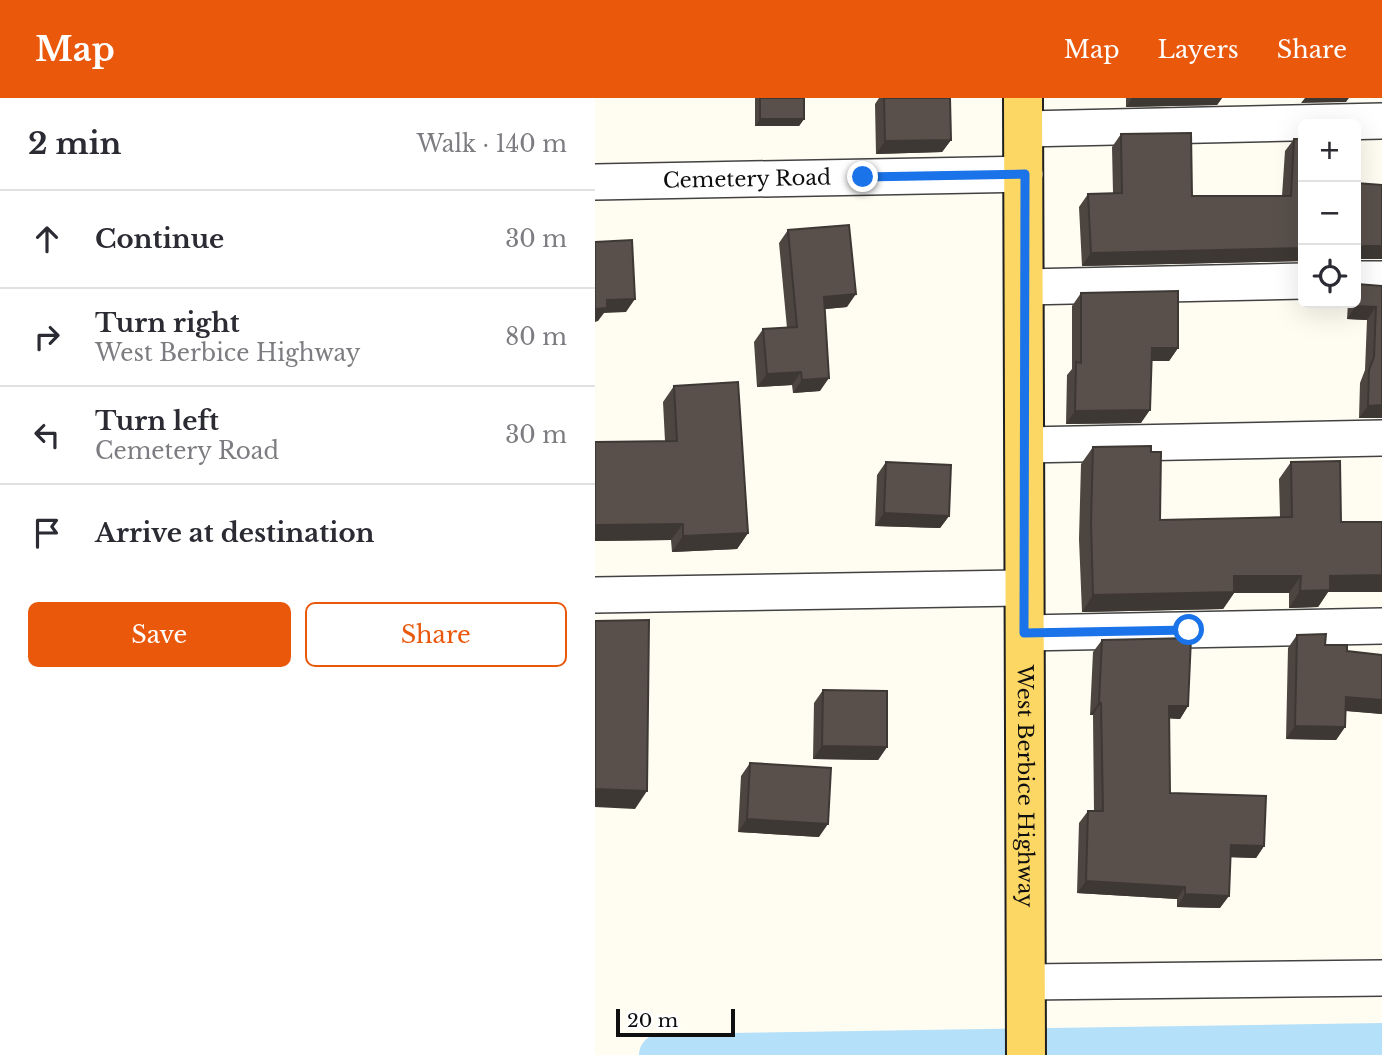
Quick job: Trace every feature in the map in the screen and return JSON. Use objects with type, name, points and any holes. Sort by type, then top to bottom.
[{"type":"main road","name":"West Berbice Highway","points":[[1023,113],[1026,1055]]},
{"type":"street","points":[[1023,113],[1382,121]]},
{"type":"street","name":"Cemetery Road","points":[[595,182],[1025,174]]},
{"type":"street","points":[[1361,279],[1382,279]]},
{"type":"street","points":[[1024,287],[1298,281]]},
{"type":"street","points":[[1024,445],[1382,438]]},
{"type":"street","points":[[595,595],[1024,587]]},
{"type":"street","points":[[1024,633],[1382,626]]},
{"type":"street","points":[[1027,982],[1382,978]]},
{"type":"building","points":[[760,98],[804,98],[804,119],[760,119]]},
{"type":"building","points":[[884,98],[950,98],[951,140],[885,141]]},
{"type":"building","points":[[1191,133],[1192,196],[1291,196],[1294,139],[1298,139],[1298,248],[1091,253],[1088,194],[1122,193],[1121,134]]},
{"type":"building","points":[[1361,183],[1382,185],[1382,246],[1361,247]]},
{"type":"building","points":[[849,225],[856,294],[824,297],[829,378],[802,380],[801,372],[767,374],[763,329],[797,327],[788,230]]},
{"type":"building","points":[[632,240],[635,299],[607,300],[607,308],[595,309],[595,242]]},
{"type":"building","points":[[1361,284],[1382,286],[1382,405],[1368,406],[1369,370],[1374,357],[1376,307],[1361,306]]},
{"type":"building","points":[[1178,291],[1178,348],[1152,348],[1150,410],[1075,411],[1076,362],[1081,363],[1081,293]]},
{"type":"building","points":[[738,382],[748,533],[683,536],[683,524],[595,525],[595,442],[677,441],[674,386]]},
{"type":"building","points":[[1151,446],[1151,452],[1161,452],[1160,520],[1292,517],[1291,462],[1340,461],[1341,522],[1382,522],[1382,575],[1330,576],[1330,590],[1300,591],[1301,576],[1234,576],[1234,592],[1093,595],[1093,447]]},
{"type":"building","points":[[886,462],[951,465],[949,516],[884,513]]},
{"type":"building","points":[[649,620],[647,791],[595,789],[595,621]]},
{"type":"building","points":[[1326,634],[1325,645],[1347,645],[1347,651],[1382,655],[1382,700],[1346,697],[1345,727],[1295,726],[1297,635]]},
{"type":"building","points":[[1191,638],[1188,706],[1169,706],[1170,793],[1266,796],[1264,846],[1231,845],[1229,896],[1185,894],[1185,887],[1086,881],[1088,811],[1103,811],[1099,702],[1102,640]]},
{"type":"building","points":[[823,690],[887,691],[887,747],[822,746]]},
{"type":"building","points":[[750,763],[831,768],[828,824],[747,819]]},
{"type":"waterway","points":[[660,1055],[1382,1044]]},
{"type":"route","points":[[863,177],[1025,174],[1024,633],[1189,630]]}]
